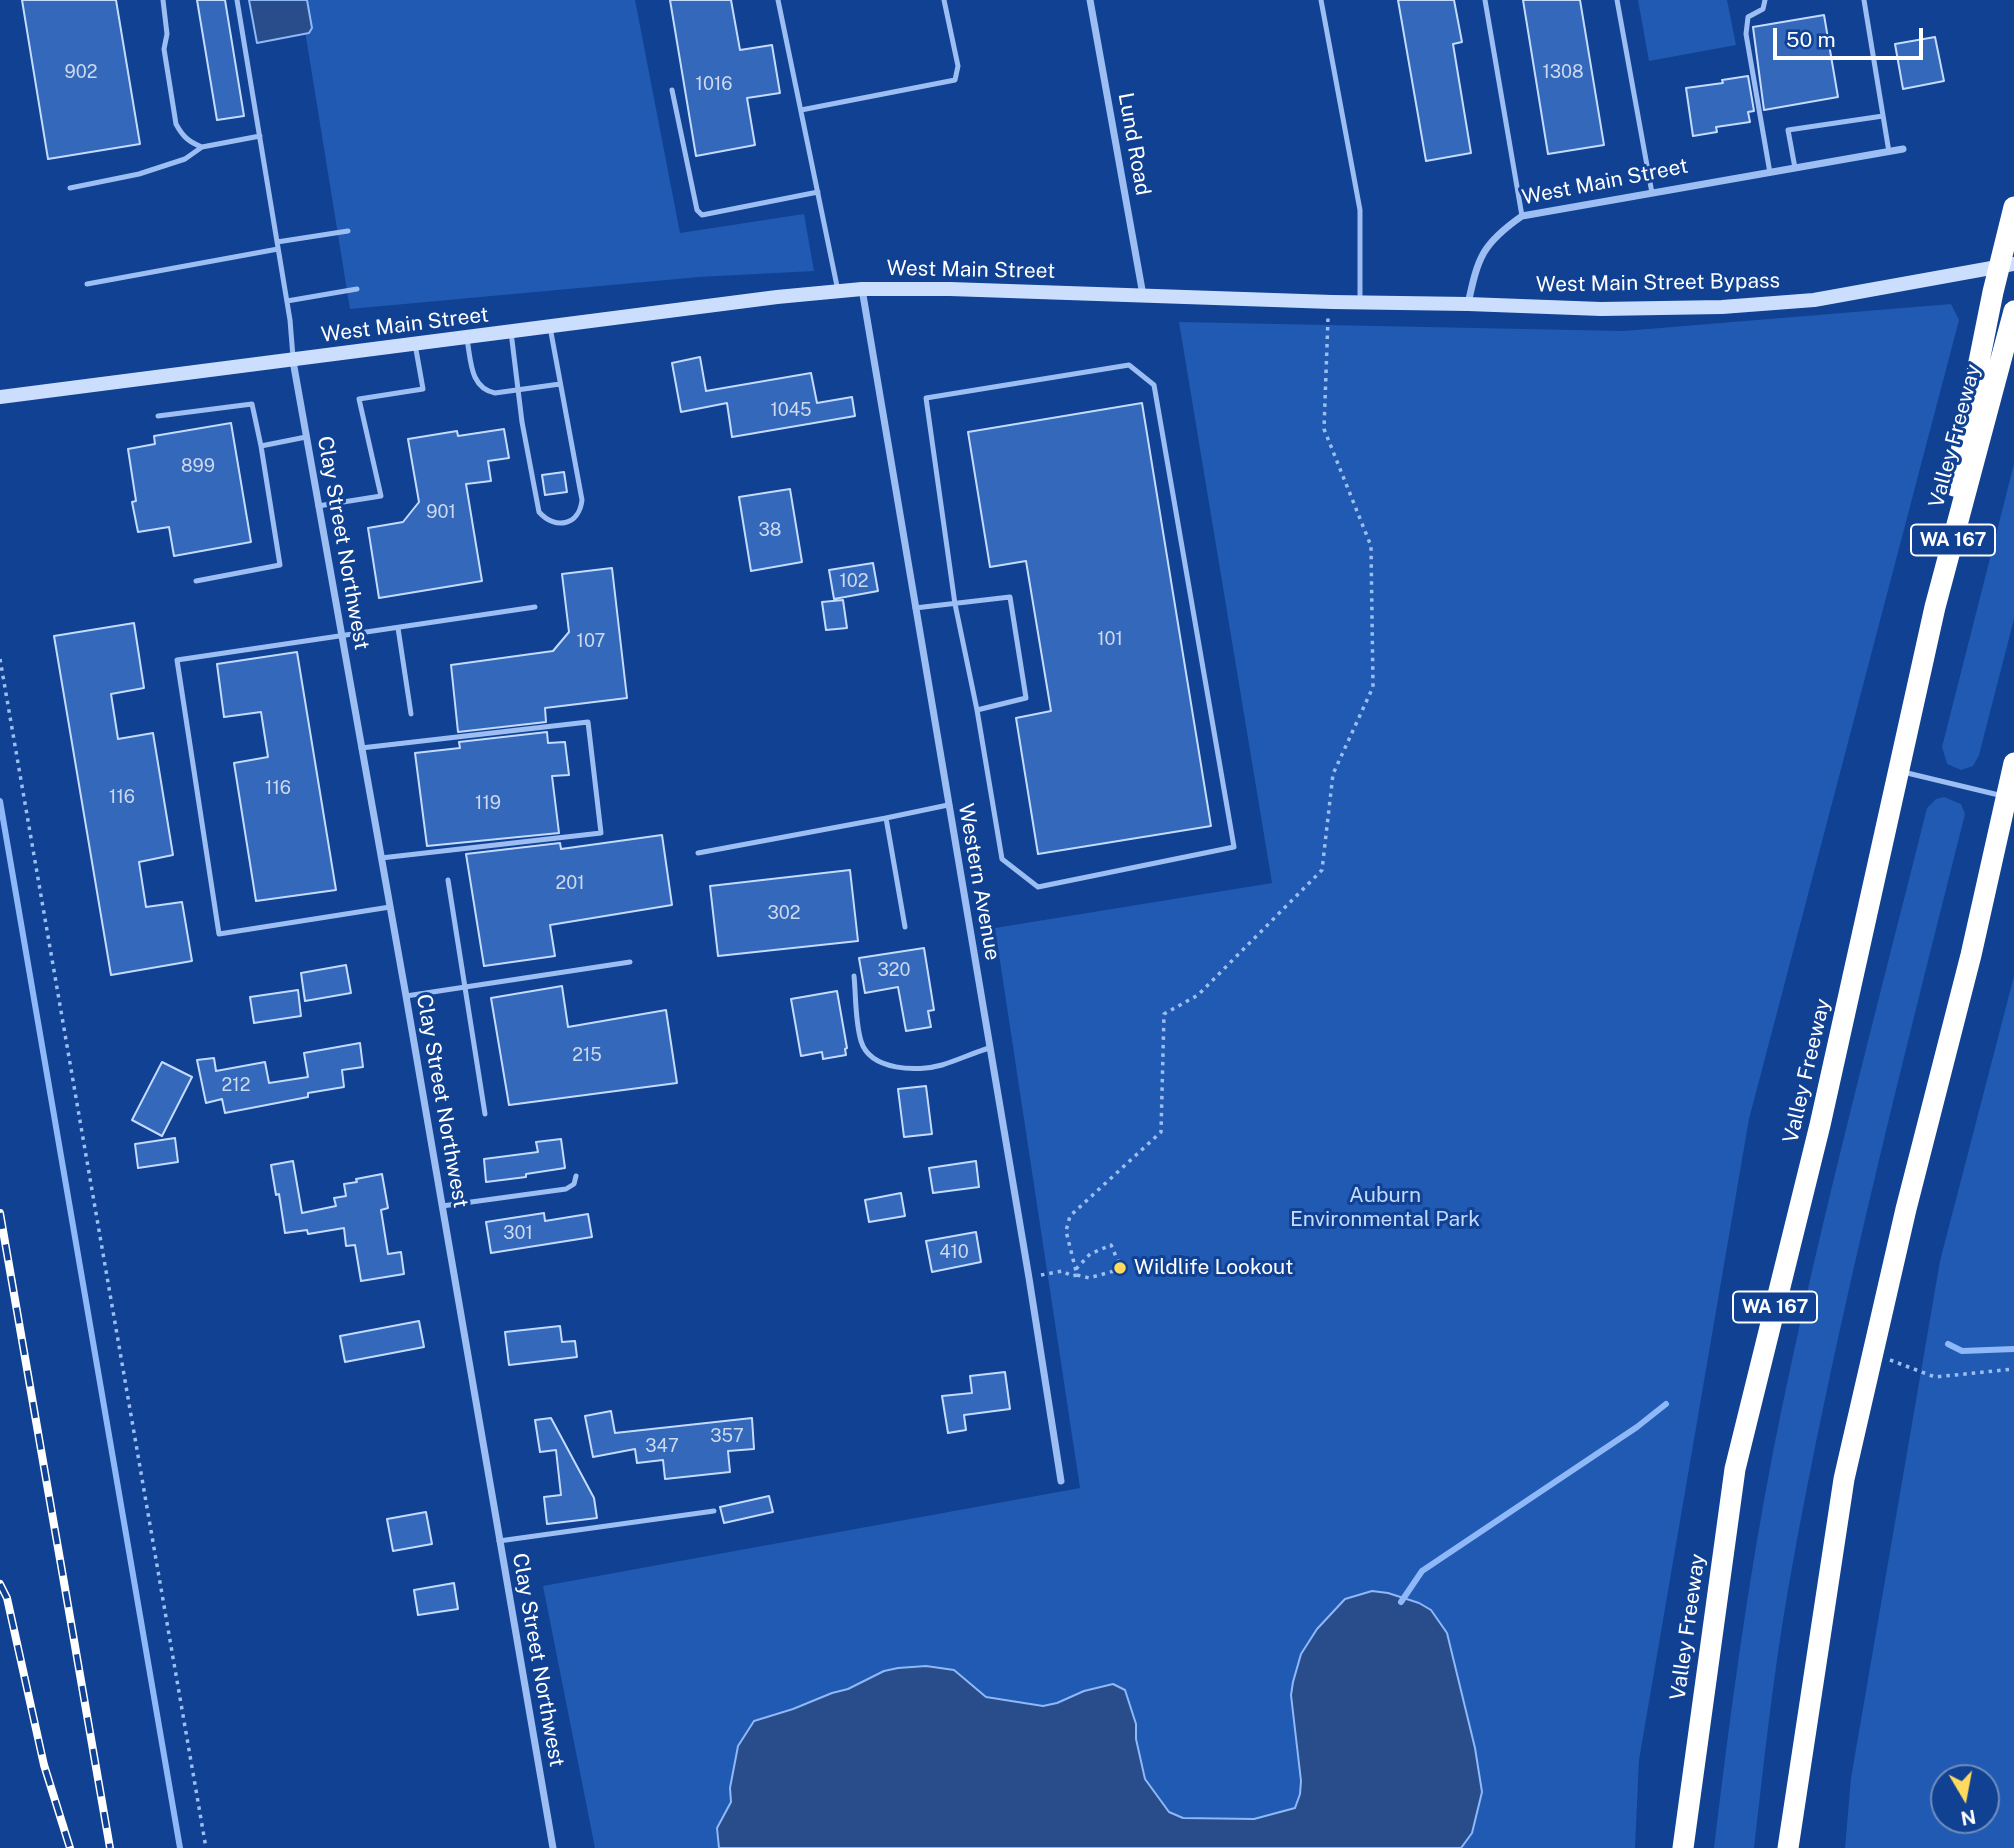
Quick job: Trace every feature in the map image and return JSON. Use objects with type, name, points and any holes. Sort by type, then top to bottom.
[{"type":"highway","points":[[1946,567],[1955,481],[1993,292],[2014,207]]},
{"type":"highway","name":"Valley Freeway","points":[[1683,1848],[1735,1469],[1820,1125],[1946,567],[2014,311]]},
{"type":"highway","points":[[1788,1848],[1844,1479],[1906,1209],[1971,955],[2014,763]]},
{"type":"highway","points":[[2006,796],[2014,773]]},
{"type":"main road","name":"West Main Street Bypass","points":[[1468,304],[1601,309],[1722,307],[1814,300],[2014,264]]},
{"type":"main road","name":"West Main Street","points":[[0,397],[777,297],[862,289],[1468,304]]},
{"type":"street","name":"Lund Road","points":[[1090,0],[1143,295]]},
{"type":"street","name":"West Main Street","points":[[1468,304],[1475,273],[1486,248],[1493,238],[1522,216],[1903,149]]},
{"type":"street","name":"Western Avenue","points":[[862,289],[1061,1481]]},
{"type":"street","name":"Clay Street Northwest","points":[[293,360],[407,996],[553,1848]]},
{"type":"lane","points":[[163,0],[167,34],[164,49],[176,124],[182,135],[191,143],[202,147]]},
{"type":"lane","points":[[237,0],[287,301],[293,360]]},
{"type":"lane","points":[[778,0],[838,291]]},
{"type":"lane","points":[[801,110],[955,80],[958,66],[944,0]]},
{"type":"lane","points":[[1321,0],[1360,210],[1360,302]]},
{"type":"lane","points":[[1485,0],[1522,216]]},
{"type":"lane","points":[[1617,0],[1652,194]]},
{"type":"lane","points":[[1765,0],[1763,9],[1748,17],[1746,34],[1770,173]]},
{"type":"lane","points":[[1864,0],[1889,152]]},
{"type":"lane","points":[[672,90],[697,210],[702,215],[818,192]]},
{"type":"lane","points":[[1795,168],[1788,130],[1883,116]]},
{"type":"lane","points":[[70,188],[139,174],[185,159],[202,147],[260,136]]},
{"type":"lane","points":[[87,284],[348,231]]},
{"type":"lane","points":[[287,301],[357,289]]},
{"type":"lane","points":[[511,332],[539,512],[545,519],[556,523],[568,522],[577,517],[582,500],[550,327]]},
{"type":"lane","points":[[466,338],[475,379],[480,387],[495,393],[560,384]]},
{"type":"lane","points":[[318,506],[381,496],[359,399],[423,389],[415,344]]},
{"type":"lane","points":[[1129,365],[1154,385],[1234,847],[1038,887],[1002,859],[977,710],[955,604],[926,398],[1129,365]]},
{"type":"lane","points":[[158,416],[252,404],[280,565],[196,581]]},
{"type":"lane","points":[[261,446],[306,437]]},
{"type":"lane","points":[[915,608],[1010,597],[1026,698],[977,710]]},
{"type":"lane","points":[[390,907],[219,934],[177,660],[535,607]]},
{"type":"lane","points":[[398,628],[411,714]]},
{"type":"lane","points":[[361,748],[588,722],[601,833],[381,858]]},
{"type":"lane","points":[[1899,771],[2006,796]]},
{"type":"lane","points":[[698,853],[948,806]]},
{"type":"lane","points":[[886,818],[905,927]]},
{"type":"lane","points":[[448,880],[485,1114]]},
{"type":"lane","points":[[407,996],[630,962]]},
{"type":"lane","points":[[854,976],[861,1042],[870,1056],[886,1066],[941,1066],[989,1048]]},
{"type":"lane","points":[[442,1206],[566,1189],[575,1184],[576,1176]]},
{"type":"lane","points":[[499,1541],[714,1511]]},
{"type":"path","points":[[1077,1275],[1066,1231],[1070,1216],[1161,1132],[1164,1014],[1198,995],[1322,870],[1333,774],[1373,687],[1371,546],[1324,429],[1328,322]]},
{"type":"path","points":[[0,659],[206,1848]]},
{"type":"path","points":[[1076,1269],[1090,1254],[1111,1245],[1118,1261]]},
{"type":"path","points":[[1029,1278],[1062,1271],[1072,1276],[1089,1278],[1114,1272]]},
{"type":"path","points":[[1873,1354],[1935,1377],[2014,1369]]},
{"type":"green space","points":[[300,0],[635,0],[680,233],[804,214],[814,271],[699,277],[350,309]]},
{"type":"green space","points":[[1638,0],[1727,0],[1736,45],[1649,61]]},
{"type":"green space","name":"Auburn Environmental Park","points":[[1951,304],[1959,320],[1749,1119],[1639,1760],[1635,1848],[595,1848],[543,1586],[1080,1488],[995,928],[1272,883],[1179,322],[1624,331]]},
{"type":"green space","points":[[2014,464],[2014,619],[1979,755],[1973,766],[1961,770],[1947,764],[1942,747]]},
{"type":"green space","points":[[1944,797],[1961,804],[1965,814],[1869,1201],[1806,1492],[1783,1622],[1754,1848],[1714,1848],[1748,1597],[1791,1367],[1847,1126],[1927,808],[1936,799]]},
{"type":"green space","points":[[2014,976],[2014,1848],[1845,1848],[1851,1778],[1940,1261]]},
{"type":"shaded area","points":[[249,0],[307,0],[312,28],[309,33],[257,43]]},
{"type":"shaded area","points":[[1372,1591],[1419,1603],[1431,1610],[1447,1633],[1475,1748],[1482,1792],[1472,1833],[1461,1848],[719,1848],[717,1828],[731,1802],[730,1788],[738,1746],[754,1721],[848,1689],[884,1671],[926,1666],[954,1670],[986,1697],[1043,1706],[1113,1684],[1125,1690],[1136,1724],[1136,1739],[1145,1779],[1169,1812],[1183,1818],[1254,1819],[1295,1808],[1301,1781],[1291,1695],[1301,1654],[1317,1629],[1345,1599]]},
{"type":"building","points":[[22,0],[116,0],[140,144],[48,159]]},
{"type":"building","points":[[197,0],[225,0],[244,116],[217,120]]},
{"type":"building","points":[[670,0],[731,0],[740,50],[772,45],[780,93],[747,98],[755,145],[696,156]]},
{"type":"building","points":[[1398,0],[1454,0],[1462,42],[1453,44],[1471,153],[1426,161]]},
{"type":"building","points":[[1523,0],[1580,0],[1604,145],[1548,154]]},
{"type":"building","points":[[1824,15],[1838,97],[1764,110],[1753,27]]},
{"type":"building","points":[[1935,37],[1944,81],[1903,89],[1895,44]]},
{"type":"building","points":[[1748,76],[1754,111],[1748,112],[1750,122],[1716,127],[1717,132],[1693,136],[1686,88],[1723,83],[1722,80]]},
{"type":"building","points":[[700,357],[706,391],[811,373],[817,403],[852,397],[855,416],[732,437],[727,403],[681,412],[672,363]]},
{"type":"building","points":[[1142,403],[1211,826],[1038,854],[1016,718],[1051,711],[1026,561],[990,567],[968,432]]},
{"type":"building","points":[[231,423],[251,542],[174,556],[169,527],[138,532],[132,502],[136,501],[128,449],[155,444],[154,436]]},
{"type":"building","points":[[504,429],[509,458],[488,461],[491,481],[466,484],[482,581],[379,598],[368,528],[403,522],[419,502],[408,439],[457,431],[458,436]]},
{"type":"building","points":[[564,472],[567,492],[545,495],[542,475]]},
{"type":"building","points":[[790,489],[802,562],[751,571],[739,497]]},
{"type":"building","points":[[873,563],[878,591],[834,599],[829,570]]},
{"type":"building","points":[[612,568],[627,698],[545,708],[546,722],[458,732],[451,665],[553,651],[569,632],[562,574]]},
{"type":"building","points":[[843,600],[847,628],[826,630],[822,602]]},
{"type":"building","points":[[134,623],[144,688],[111,694],[118,739],[153,733],[173,855],[139,862],[146,907],[182,902],[192,961],[111,975],[54,636]]},
{"type":"building","points":[[297,652],[336,890],[256,901],[234,763],[268,757],[261,712],[224,717],[217,664]]},
{"type":"building","points":[[547,732],[548,743],[565,742],[569,775],[552,776],[559,833],[427,846],[415,753],[460,748],[459,742]]},
{"type":"building","points":[[662,835],[672,905],[550,925],[555,956],[484,966],[466,854],[560,843],[561,849]]},
{"type":"building","points":[[850,870],[858,941],[718,956],[710,886]]},
{"type":"building","points":[[924,948],[934,1010],[928,1011],[931,1027],[906,1031],[898,987],[865,993],[859,958]]},
{"type":"building","points":[[346,965],[351,993],[305,1001],[301,973]]},
{"type":"building","points":[[562,986],[568,1027],[666,1010],[677,1083],[509,1105],[491,998]]},
{"type":"building","points":[[298,990],[301,1016],[254,1023],[250,997]]},
{"type":"building","points":[[837,991],[846,1055],[823,1059],[822,1052],[801,1056],[791,999]]},
{"type":"building","points":[[360,1043],[363,1067],[342,1070],[344,1087],[225,1113],[222,1099],[206,1103],[197,1060],[214,1058],[216,1071],[265,1062],[269,1083],[308,1077],[304,1053]]},
{"type":"building","points":[[162,1062],[192,1077],[162,1136],[132,1120]]},
{"type":"building","points":[[926,1086],[932,1134],[904,1137],[898,1089]]},
{"type":"building","points":[[175,1138],[178,1162],[138,1168],[135,1144]]},
{"type":"building","points":[[561,1139],[565,1168],[486,1182],[484,1159],[538,1152],[536,1142]]},
{"type":"building","points":[[293,1161],[302,1213],[336,1206],[334,1198],[346,1196],[344,1184],[382,1174],[388,1208],[381,1210],[388,1254],[401,1252],[404,1274],[361,1281],[355,1245],[346,1246],[344,1228],[308,1234],[307,1230],[285,1233],[271,1165]]},
{"type":"building","points":[[976,1161],[979,1187],[933,1193],[929,1168]]},
{"type":"building","points":[[901,1193],[905,1216],[869,1222],[865,1200]]},
{"type":"building","points":[[544,1213],[545,1221],[588,1214],[592,1237],[491,1253],[486,1222]]},
{"type":"building","points":[[976,1232],[981,1262],[932,1272],[926,1241]]},
{"type":"building","points":[[419,1321],[424,1347],[345,1362],[340,1336]]},
{"type":"building","points":[[560,1326],[562,1342],[575,1341],[577,1357],[509,1365],[505,1332]]},
{"type":"building","points":[[1005,1372],[1010,1409],[964,1415],[966,1430],[948,1433],[942,1396],[972,1393],[970,1376]]},
{"type":"building","points":[[611,1411],[615,1433],[752,1418],[754,1449],[728,1451],[730,1472],[665,1479],[663,1460],[637,1463],[635,1449],[593,1457],[585,1416]]},
{"type":"building","points":[[551,1418],[594,1498],[597,1518],[547,1524],[544,1497],[561,1495],[556,1450],[540,1452],[535,1420]]},
{"type":"building","points":[[769,1496],[773,1512],[724,1523],[720,1507]]},
{"type":"building","points":[[426,1512],[432,1544],[393,1551],[387,1519]]},
{"type":"building","points":[[454,1583],[458,1609],[418,1615],[414,1590]]},
{"type":"waterway","points":[[0,801],[180,1848]]},
{"type":"waterway","points":[[1948,1344],[1962,1351],[2014,1349]]},
{"type":"waterway","points":[[1401,1602],[1422,1571],[1637,1427],[1666,1404]]},
{"type":"railway","points":[[0,1213],[110,1848]]},
{"type":"railway","points":[[0,1584],[7,1598],[44,1765],[70,1848]]},
{"type":"place","name":"Wildlife Lookout","points":[[1120,1268]]}]
